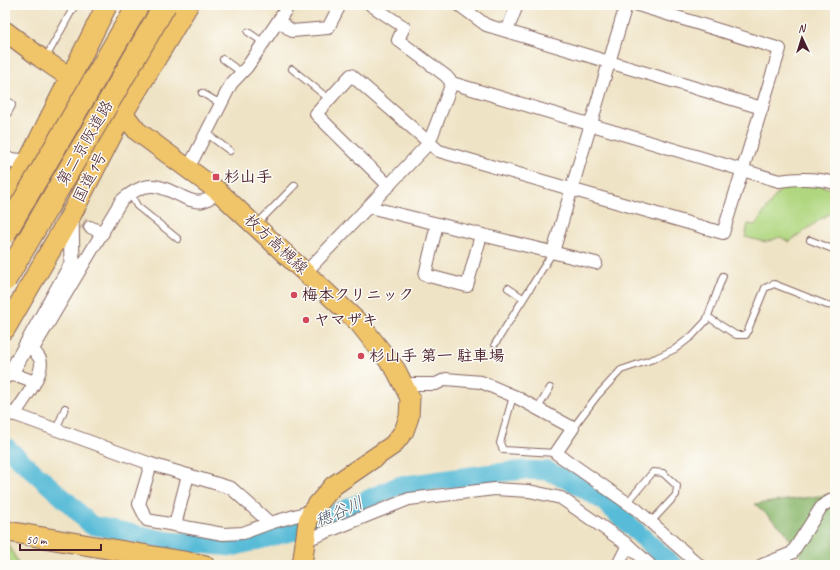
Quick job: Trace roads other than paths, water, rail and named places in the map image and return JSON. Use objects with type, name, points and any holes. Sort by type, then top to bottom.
[{"type":"highway","points":[[5,203],[28,162],[108,5]]},
{"type":"highway","name":"第二京阪道路","points":[[5,233],[138,5]]},
{"type":"highway","name":"第二京阪道路","points":[[5,280],[164,5]]},
{"type":"highway","name":"国道1号","points":[[5,329],[71,215],[123,113],[188,5]]},
{"type":"highway","points":[[5,531],[157,561],[204,565]]},
{"type":"main road","name":"枚方高槻線","points":[[5,31],[44,60],[123,113],[137,131],[218,191],[359,323],[396,370],[404,384],[410,398],[409,417],[400,436],[393,445],[333,486],[312,511],[308,521],[304,541],[302,565]]},
{"type":"street","points":[[279,21],[292,31],[328,28],[340,5]]},
{"type":"street","points":[[371,5],[404,27],[398,40],[446,76],[452,83],[779,181],[801,178],[822,180],[835,184]]},
{"type":"street","points":[[459,5],[486,25],[762,108]]},
{"type":"street","points":[[507,31],[517,5]]},
{"type":"street","points":[[553,252],[626,5]]},
{"type":"street","points":[[389,186],[316,114],[351,75],[439,151],[723,233],[780,49],[638,5]]},
{"type":"street","points":[[188,169],[231,84],[242,73],[264,43],[288,6]]},
{"type":"street","points":[[306,272],[429,143],[452,83]]},
{"type":"street","points":[[5,160],[28,162]]},
{"type":"street","points":[[218,191],[209,199],[201,202],[190,200],[162,186],[153,185],[130,193],[121,201],[103,234],[33,349],[40,360],[41,369],[35,382],[9,413],[151,464],[231,488],[270,524]]},
{"type":"street","points":[[369,207],[596,263]]},
{"type":"street","points":[[7,376],[72,264],[71,215]]},
{"type":"street","points":[[437,224],[425,274],[467,286],[481,235]]},
{"type":"street","points":[[90,227],[103,234]]},
{"type":"street","points":[[7,376],[19,376],[35,382]]},
{"type":"street","points":[[404,384],[436,384],[446,379],[481,382],[538,408],[573,428],[556,453],[627,503],[651,522],[699,565]]},
{"type":"street","points":[[151,464],[139,504],[147,520],[223,534],[243,533],[312,511]]},
{"type":"street","points":[[175,525],[188,476]]},
{"type":"street","points":[[304,541],[409,499],[495,489],[529,491],[561,498],[628,545],[650,565]]},
{"type":"street","points":[[762,565],[792,553],[822,506],[835,498]]},
{"type":"street","points":[[618,565],[628,545]]},
{"type":"lane","points":[[44,60],[76,5]]},
{"type":"lane","points":[[248,32],[264,43]]},
{"type":"lane","points":[[223,59],[242,73]]},
{"type":"lane","points":[[292,69],[329,99]]},
{"type":"lane","points":[[202,93],[221,104]]},
{"type":"lane","points":[[206,133],[230,151]]},
{"type":"lane","points":[[256,225],[295,185]]},
{"type":"lane","points":[[130,193],[137,206],[178,239]]},
{"type":"lane","points":[[810,240],[835,250]]},
{"type":"lane","points":[[495,344],[553,252]]},
{"type":"lane","points":[[573,428],[597,396],[620,370],[656,358],[675,349],[692,336],[706,322],[724,276]]},
{"type":"lane","points":[[708,317],[736,335],[746,335],[764,288],[774,284],[827,305],[835,306]]},
{"type":"lane","points":[[508,288],[524,298]]},
{"type":"lane","points":[[538,408],[550,388]]},
{"type":"lane","points":[[513,396],[500,443],[503,450],[556,453]]},
{"type":"lane","points":[[56,430],[64,408]]},
{"type":"lane","points":[[627,503],[653,472],[663,473],[677,486],[676,494],[651,522]]},
{"type":"waterway","name":"穂谷川","points":[[5,446],[70,504],[91,525],[169,541],[232,547],[298,530],[398,486],[485,474],[525,470],[548,471],[576,484],[603,501],[673,565]]},
{"type":"tunnel","points":[[5,177],[90,227]]},
{"type":"place","name":"杉山手","points":[[216,177]]},
{"type":"place","name":"梅本クリニック","points":[[294,295]]},
{"type":"place","name":"ヤマザキ","points":[[306,320]]},
{"type":"place","name":"杉山手 第一 駐車場","points":[[361,356]]}]
